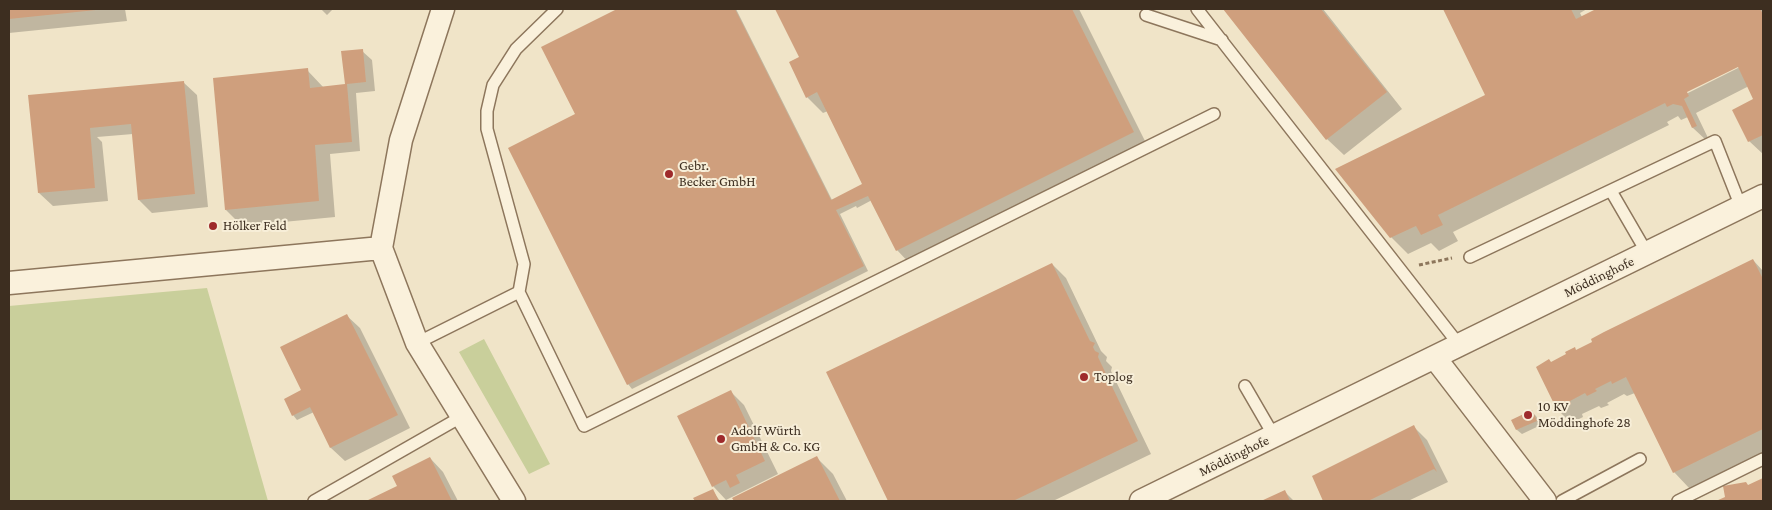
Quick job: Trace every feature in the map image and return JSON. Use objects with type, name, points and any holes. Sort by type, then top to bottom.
[{"type":"street","points":[[443,9],[401,140],[381,248],[417,343],[514,501]]},
{"type":"street","name":"Möddinghofe","points":[[1140,501],[1763,196]]},
{"type":"street","points":[[9,283],[381,248]]},
{"type":"street","points":[[1435,358],[1545,501]]},
{"type":"lane","points":[[557,9],[516,49],[492,86],[487,111],[487,129],[524,264],[519,292],[584,426],[1214,114]]},
{"type":"lane","points":[[1197,9],[1460,346]]},
{"type":"lane","points":[[1146,15],[1222,40]]},
{"type":"lane","points":[[1470,257],[1715,141],[1741,206]]},
{"type":"lane","points":[[1611,191],[1647,253]]},
{"type":"lane","points":[[417,343],[519,292]]},
{"type":"lane","points":[[1246,386],[1274,436]]},
{"type":"lane","points":[[314,501],[461,417]]},
{"type":"lane","points":[[1562,501],[1640,458]]},
{"type":"lane","points":[[1678,501],[1763,460]]},
{"type":"path","points":[[1402,272],[1436,260],[1470,257]]},
{"type":"green space","points":[[207,288],[268,501],[9,501],[9,306]]},
{"type":"green space","points":[[484,339],[550,464],[529,474],[459,352]]},
{"type":"building","points":[[9,9],[95,9],[96,10],[9,19]]},
{"type":"building","points":[[617,9],[735,9],[831,200],[862,184],[817,92],[806,98],[789,62],[799,57],[775,9],[1072,9],[1134,132],[896,251],[868,196],[836,210],[864,266],[627,385],[508,148],[575,114],[541,47]]},
{"type":"building","points":[[1223,9],[1321,9],[1387,92],[1326,140]]},
{"type":"building","points":[[1443,9],[1571,9],[1576,19],[1596,9],[1760,9],[1763,14],[1763,135],[1748,142],[1732,110],[1753,99],[1738,67],[1687,92],[1689,96],[1684,99],[1697,126],[1692,128],[1682,106],[1673,104],[1667,107],[1665,103],[1438,215],[1443,225],[1421,235],[1416,226],[1390,238],[1335,169],[1485,95]]},
{"type":"building","points":[[363,49],[366,82],[347,84],[352,142],[315,145],[319,201],[225,210],[213,78],[308,68],[310,88],[345,84],[341,51]]},
{"type":"building","points":[[184,81],[195,194],[138,200],[131,124],[90,128],[95,188],[38,193],[28,95]]},
{"type":"building","points":[[1753,259],[1763,279],[1763,429],[1673,473],[1626,377],[1612,384],[1611,381],[1595,389],[1597,391],[1587,396],[1585,393],[1570,401],[1571,404],[1557,410],[1536,367],[1549,359],[1551,362],[1575,347],[1576,350],[1592,342],[1591,339],[1604,332]]},
{"type":"building","points":[[1052,263],[1090,341],[1095,343],[1093,347],[1099,353],[1098,357],[1138,441],[1013,501],[888,501],[826,372]]},
{"type":"building","points":[[347,314],[398,415],[330,448],[310,407],[292,416],[284,399],[301,390],[280,347]]},
{"type":"building","name":"Adolf Würth GmbH & Co. KG","points":[[731,390],[765,461],[736,475],[740,483],[730,488],[726,480],[712,487],[677,416]]},
{"type":"building","name":"10 KV Möddinghofe 28","points":[[1532,410],[1537,421],[1516,430],[1511,420]]},
{"type":"building","points":[[1414,425],[1437,472],[1434,469],[1368,501],[1323,501],[1312,476]]},
{"type":"building","points":[[817,456],[840,501],[734,501],[732,498]]},
{"type":"building","points":[[430,457],[452,501],[366,501],[397,486],[392,476]]},
{"type":"building","points":[[1763,478],[1763,501],[1716,501],[1725,497],[1723,486],[1746,482],[1748,485]]},
{"type":"building","points":[[713,489],[719,501],[695,501],[693,498]]},
{"type":"building","points":[[1285,490],[1290,501],[1261,501]]},
{"type":"place","name":"Gebr. Becker GmbH","points":[[669,174]]},
{"type":"place","name":"Hölker Feld","points":[[213,226]]},
{"type":"place","name":"Toplog","points":[[1084,377]]},
{"type":"place","name":"10 KV Möddinghofe 28","points":[[1528,415]]},
{"type":"place","name":"Adolf Würth GmbH & Co. KG","points":[[721,439]]}]
